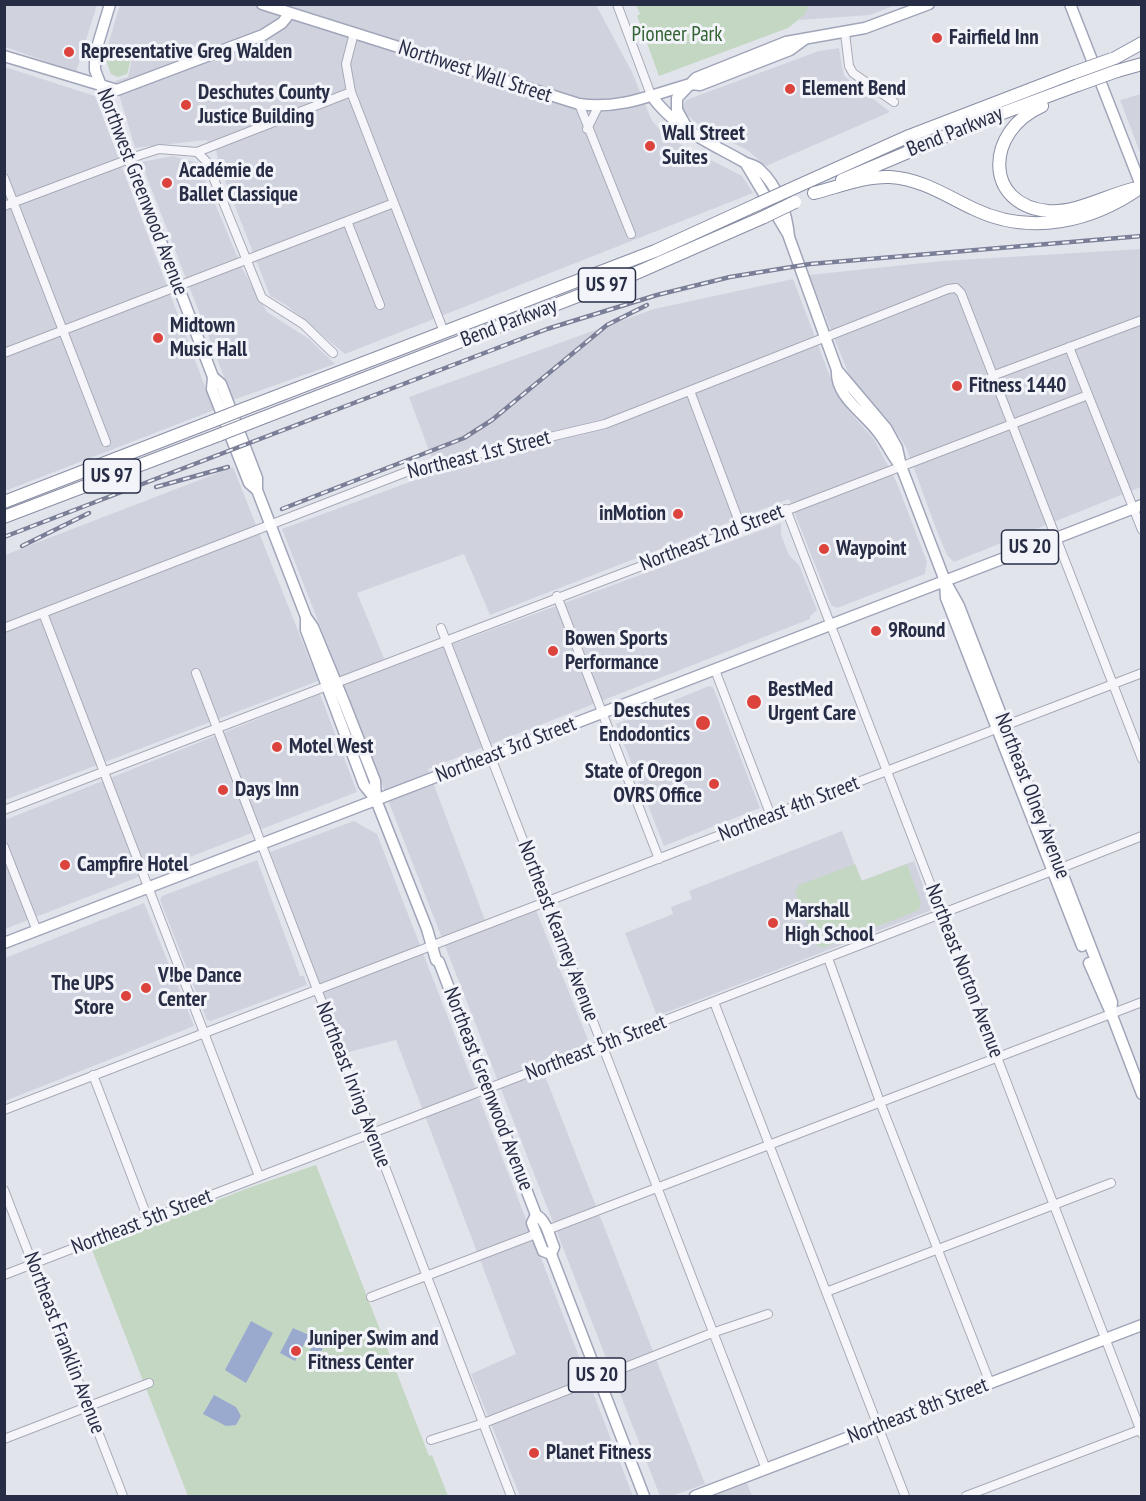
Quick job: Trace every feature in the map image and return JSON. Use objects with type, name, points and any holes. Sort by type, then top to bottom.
[{"type":"highway","points":[[1114,58],[1142,43]]},
{"type":"highway","name":"Bend Parkway","points":[[7,498],[646,255],[769,202],[789,190],[902,138],[1073,73],[1142,50]]},
{"type":"highway","name":"Bend Parkway","points":[[4,517],[230,436],[252,422],[617,281],[904,153],[1076,86],[1142,64]]},
{"type":"highway","points":[[1076,86],[1024,115],[1005,137],[1000,151],[999,164],[1002,178],[1010,192],[1021,202],[1050,211],[1083,206],[1118,192],[1141,187]]},
{"type":"highway","points":[[814,193],[875,178],[907,180],[926,185],[999,219],[1039,225],[1078,219],[1121,202],[1141,187]]},
{"type":"main road","name":"Northwest Greenwood Avenue","points":[[110,4],[95,54],[95,70],[213,377],[212,389],[230,436]]},
{"type":"main road","name":"Northwest Wall Street","points":[[262,4],[291,9],[354,33],[579,104],[598,107],[620,105],[690,84],[708,73],[777,46],[845,33],[929,4]]},
{"type":"main road","points":[[1070,4],[1141,187]]},
{"type":"main road","points":[[4,56],[117,90],[248,42],[274,30],[291,9]]},
{"type":"main road","name":"Northwest Wall Street","points":[[690,84],[700,85],[790,50],[805,39]]},
{"type":"main road","points":[[755,63],[756,58],[777,46]]},
{"type":"main road","points":[[690,84],[677,98],[676,104],[690,134]]},
{"type":"main road","points":[[651,95],[669,117],[690,134]]},
{"type":"main road","name":"Northeast Olney Avenue","points":[[690,134],[746,164],[789,237],[826,337],[837,370],[837,380],[845,395],[878,432],[901,466],[945,580],[946,598],[1001,727],[1056,869],[1112,1002],[1111,1013],[1142,1094]]},
{"type":"main road","name":"Northeast Greenwood Avenue","points":[[230,436],[249,483],[257,490],[306,617],[314,627],[332,684],[375,781],[376,800],[433,945],[441,958],[440,962],[536,1215],[543,1219],[554,1247],[551,1254],[644,1497]]},
{"type":"main road","name":"Northeast 3rd Street","points":[[4,943],[1137,506]]},
{"type":"main road","name":"Northeast Greenwood Avenue","points":[[536,1215],[532,1223],[536,1234],[543,1251],[551,1254]]},
{"type":"main road","name":"Northeast 8th Street","points":[[695,1497],[1142,1325]]},
{"type":"street","points":[[617,4],[651,95]]},
{"type":"street","points":[[354,33],[346,64],[351,92],[444,332]]},
{"type":"street","points":[[845,33],[849,66],[853,73],[894,102]]},
{"type":"street","points":[[4,206],[128,158],[159,149],[197,152],[351,92]]},
{"type":"street","points":[[579,104],[587,129],[631,234]]},
{"type":"street","points":[[587,129],[598,107]]},
{"type":"street","points":[[197,152],[207,162],[262,298],[303,324],[333,353]]},
{"type":"street","points":[[4,178],[106,442]]},
{"type":"street","points":[[4,353],[394,203]]},
{"type":"street","points":[[347,222],[380,305]]},
{"type":"street","name":"Northeast 1st Street","points":[[4,627],[414,469],[587,429],[690,391],[948,289],[956,288],[961,293],[992,376]]},
{"type":"street","points":[[1142,320],[992,376],[1142,759]]},
{"type":"street","points":[[1070,347],[1088,395],[1137,506],[1142,530]]},
{"type":"street","points":[[690,391],[741,527]]},
{"type":"street","name":"Northeast 2nd Street","points":[[4,810],[1088,395]]},
{"type":"street","name":"Northeast Norton Avenue","points":[[786,509],[1141,1431]]},
{"type":"street","points":[[557,597],[659,859]]},
{"type":"street","points":[[43,613],[259,1176]]},
{"type":"street","name":"Northeast Kearney Avenue","points":[[441,628],[766,1469]]},
{"type":"street","points":[[715,670],[771,816]]},
{"type":"street","name":"Northeast Irving Avenue","points":[[196,673],[511,1497]]},
{"type":"street","name":"Northeast 4th Street","points":[[4,1110],[1142,673]]},
{"type":"street","name":"Northeast 5th Street","points":[[4,1275],[1142,836]]},
{"type":"street","points":[[4,847],[37,931]]},
{"type":"street","points":[[828,958],[880,1102],[990,1383]]},
{"type":"street","points":[[714,1002],[905,1497]]},
{"type":"street","points":[[547,1230],[1142,1002]]},
{"type":"street","points":[[93,1075],[148,1219]]},
{"type":"street","points":[[826,1292],[1111,1182]]},
{"type":"street","name":"Northeast Franklin Avenue","points":[[4,1190],[123,1497]]},
{"type":"street","points":[[371,1297],[536,1234]]},
{"type":"street","points":[[431,1440],[484,1423],[712,1333],[768,1314]]},
{"type":"street","points":[[4,1439],[149,1383]]},
{"type":"street","points":[[966,1497],[1141,1431]]},
{"type":"shaded area","points":[[5,5],[97,5],[76,72],[5,47]]},
{"type":"shaded area","points":[[120,5],[596,5],[632,72],[652,121],[665,135],[742,176],[753,193],[345,354],[286,305],[270,296],[219,165],[216,150],[206,140],[135,148],[115,81],[128,77],[133,54],[107,48]]},
{"type":"shaded area","points":[[810,5],[895,5],[870,15],[799,20]]},
{"type":"shaded area","points":[[839,48],[844,76],[890,112],[766,166],[747,150],[701,127],[685,113],[683,108],[686,100],[819,51]]},
{"type":"shaded area","points":[[5,67],[95,96],[214,410],[5,491]]},
{"type":"shaded area","points":[[1142,94],[1141,155],[1120,100]]},
{"type":"shaded area","points":[[173,156],[198,163],[243,270],[267,312],[309,339],[335,364],[233,400],[141,162]]},
{"type":"shaded area","points":[[1141,249],[1141,487],[954,562],[947,555],[938,534],[906,447],[886,417],[868,400],[849,375],[809,275],[942,261]]},
{"type":"shaded area","points":[[793,279],[834,387],[846,408],[874,439],[897,483],[927,562],[925,574],[837,608],[831,605],[789,499],[490,615],[464,554],[357,593],[388,668],[781,523],[781,535],[789,555],[799,565],[817,610],[810,616],[810,619],[428,769],[488,928],[536,910],[590,1045],[540,1063],[705,1484],[672,1496],[660,1496],[282,529],[437,472],[409,397],[654,309]]},
{"type":"shaded area","points":[[233,467],[318,681],[5,800],[5,555]]},
{"type":"shaded area","points":[[709,686],[713,687],[760,808],[664,846],[616,724]]},
{"type":"shaded area","points":[[320,694],[357,792],[5,929],[5,820]]},
{"type":"shaded area","points":[[354,821],[377,834],[633,1496],[520,1496],[471,1374],[516,1354],[396,1040],[345,1053],[270,852]]},
{"type":"shaded area","name":"Marshall High School","points":[[842,831],[861,881],[914,861],[932,910],[657,1016],[625,933],[673,914],[671,907],[692,899],[689,891]]},
{"type":"shaded area","points":[[257,860],[300,976],[304,976],[307,985],[211,1021],[207,1020],[160,900],[162,896]]},
{"type":"shaded area","points":[[144,903],[194,1026],[5,1101],[5,958]]},
{"type":"shaded area","points":[[747,1483],[752,1496],[711,1496]]},
{"type":"green space","name":"Pioneer Park","points":[[636,5],[810,5],[803,16],[788,28],[659,76],[637,16],[640,14]]},
{"type":"green space","points":[[109,49],[132,55],[127,74],[118,77],[111,74],[106,60]]},
{"type":"green space","points":[[855,864],[862,881],[907,864],[921,903],[919,910],[822,948],[815,944],[795,892],[799,885]]},
{"type":"green space","points":[[316,1165],[429,1456],[432,1455],[448,1496],[188,1496],[92,1250],[248,1188]]},
{"type":"water","points":[[251,1321],[273,1333],[246,1383],[225,1370]]},
{"type":"water","points":[[293,1328],[309,1335],[295,1361],[280,1353]]},
{"type":"water","points":[[316,1339],[325,1344],[316,1361],[307,1356]]},
{"type":"water","points":[[214,1395],[236,1407],[241,1416],[236,1425],[226,1426],[203,1414]]},
{"type":"railway","points":[[4,537],[547,329],[657,295],[730,277],[810,264],[1142,236]]},
{"type":"railway","points":[[282,509],[464,438],[492,420],[607,325],[647,305]]},
{"type":"railway","points":[[156,487],[228,467]]},
{"type":"railway","points":[[22,546],[89,513]]},
{"type":"place","name":"Fairfield Inn","points":[[937,38]]},
{"type":"place","name":"Representative Greg Walden","points":[[69,52]]},
{"type":"place","name":"Element Bend","points":[[790,89]]},
{"type":"place","name":"Deschutes County Justice Building","points":[[186,105]]},
{"type":"place","name":"Wall Street Suites","points":[[650,146]]},
{"type":"place","name":"Académie de Ballet Classique","points":[[167,183]]},
{"type":"place","name":"Midtown Music Hall","points":[[158,338]]},
{"type":"place","name":"Fitness 1440","points":[[957,386]]},
{"type":"place","name":"inMotion","points":[[678,514]]},
{"type":"place","name":"Waypoint","points":[[824,549]]},
{"type":"place","name":"9Round","points":[[876,631]]},
{"type":"place","name":"Bowen Sports Performance","points":[[553,651]]},
{"type":"place","name":"BestMed Urgent Care","points":[[754,702]]},
{"type":"place","name":"Deschutes Endodontics","points":[[703,723]]},
{"type":"place","name":"Motel West","points":[[277,747]]},
{"type":"place","name":"State of Oregon OVRS Office","points":[[714,784]]},
{"type":"place","name":"Days Inn","points":[[223,790]]},
{"type":"place","name":"Campfire Hotel","points":[[65,865]]},
{"type":"place","name":"Marshall High School","points":[[773,923]]},
{"type":"place","name":"V!be Dance Center","points":[[146,988]]},
{"type":"place","name":"The UPS Store","points":[[126,996]]},
{"type":"place","name":"Juniper Swim and Fitness Center","points":[[296,1351]]},
{"type":"place","name":"Planet Fitness","points":[[534,1453]]}]
